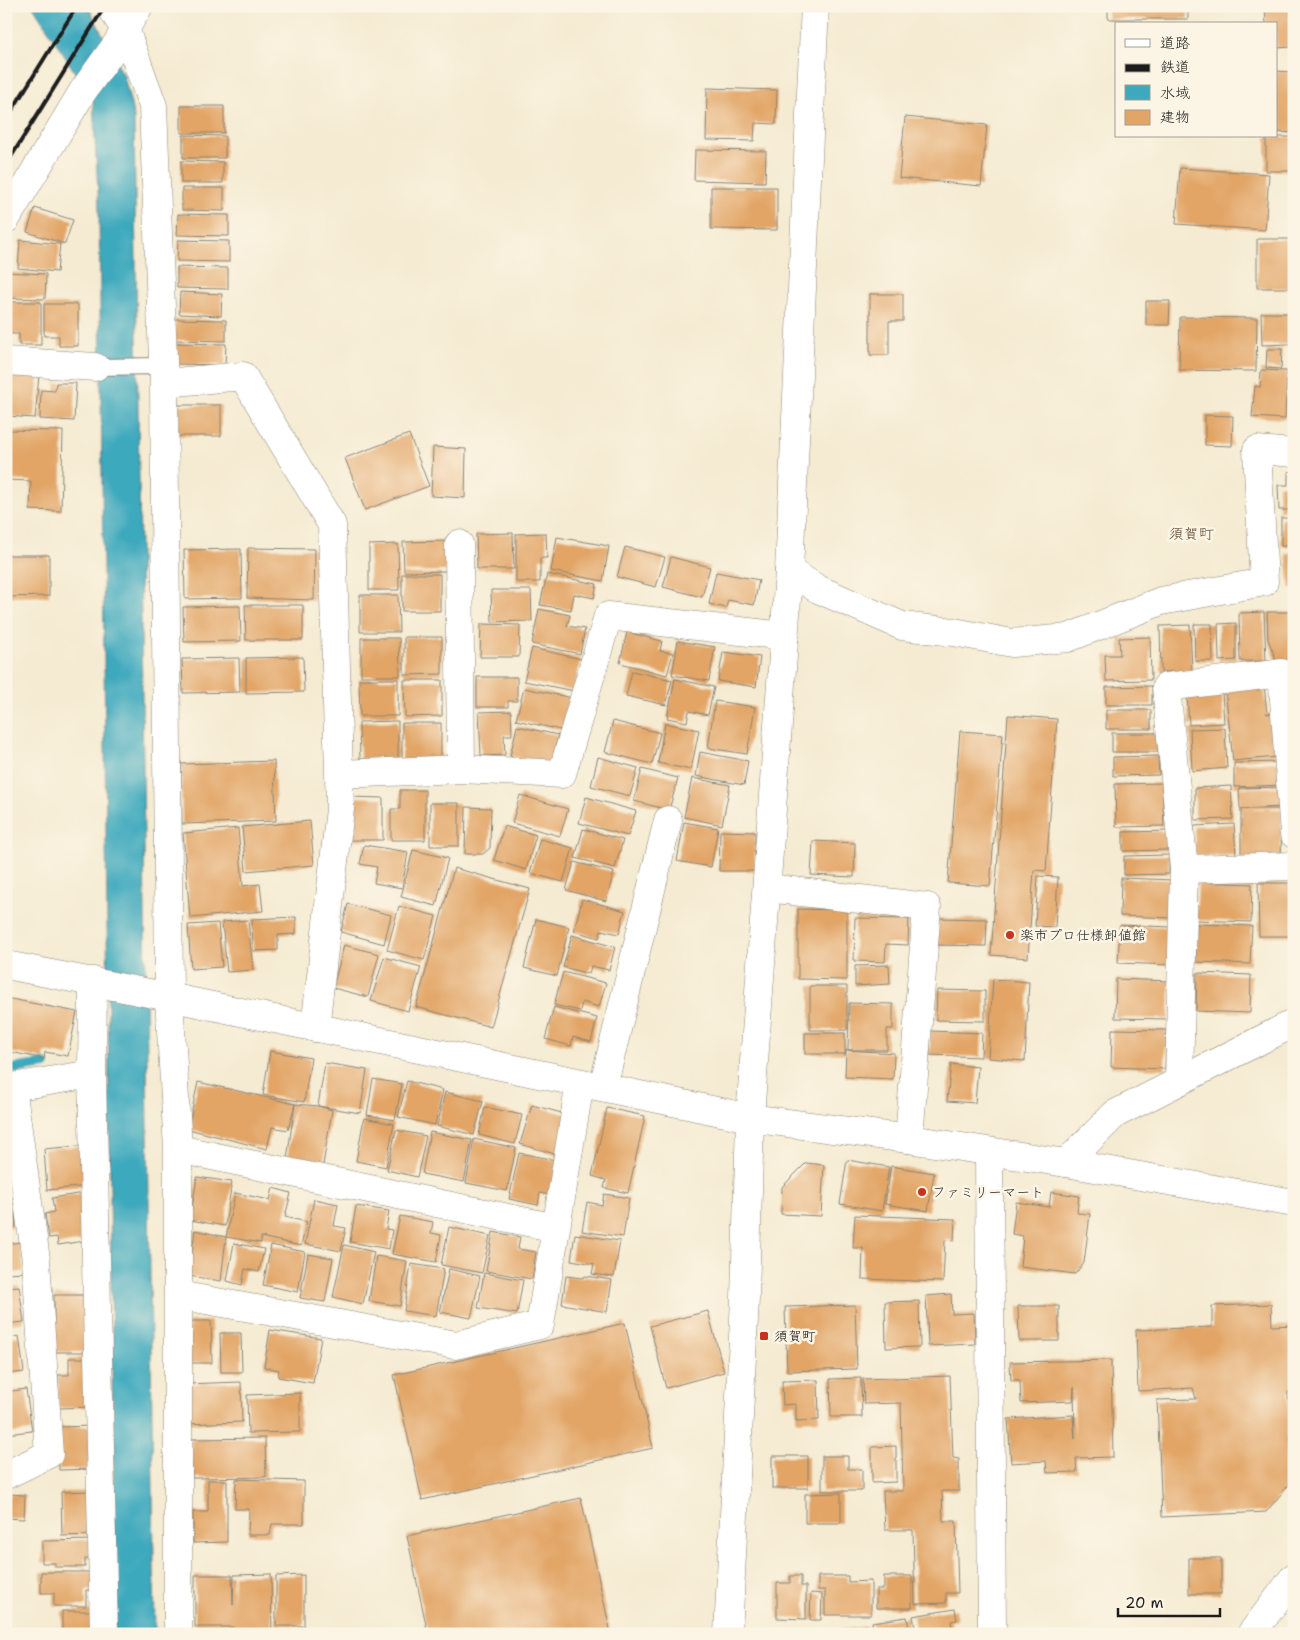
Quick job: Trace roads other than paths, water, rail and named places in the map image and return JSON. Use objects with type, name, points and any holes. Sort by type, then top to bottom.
[{"type":"street","points":[[110,6],[127,27],[153,106],[164,375],[169,996],[178,1149],[178,1634]]},
{"type":"street","points":[[728,1634],[745,1298],[750,1118],[790,571],[815,6]]},
{"type":"street","points":[[6,219],[83,91],[127,27]]},
{"type":"street","points":[[6,361],[95,367]]},
{"type":"street","points":[[164,375],[244,376],[332,525],[340,810],[315,1028]]},
{"type":"street","points":[[790,571],[818,589],[902,626],[1012,643],[1068,638],[1160,601],[1264,582],[1257,450],[1294,453]]},
{"type":"street","points":[[459,544],[461,770]]},
{"type":"street","points":[[339,774],[461,770],[562,774],[608,616],[785,636]]},
{"type":"street","points":[[1179,1081],[1184,869],[1166,687],[1282,673],[1293,817]]},
{"type":"street","points":[[178,1295],[456,1345],[540,1325],[556,1228],[591,1085],[668,820]]},
{"type":"street","points":[[1184,869],[1294,866]]},
{"type":"street","points":[[768,888],[927,907],[909,1139]]},
{"type":"street","points":[[6,965],[169,996],[750,1118],[909,1139],[989,1153],[1066,1163],[1294,1203]]},
{"type":"street","points":[[93,981],[92,1074],[104,1634]]},
{"type":"street","points":[[1066,1163],[1115,1114],[1294,1023]]},
{"type":"street","points":[[6,1475],[49,1454],[36,1260],[9,1087],[92,1074]]},
{"type":"street","points":[[178,1149],[556,1228]]},
{"type":"street","points":[[989,1153],[992,1634]]},
{"type":"street","points":[[1251,1634],[1294,1577]]},
{"type":"lane","points":[[95,367],[164,375]]},
{"type":"water","points":[[33,6],[88,6],[124,76],[134,117],[155,1634],[115,1634],[99,210],[93,101]]},
{"type":"waterway","points":[[6,1070],[45,1064]]},
{"type":"railway","points":[[6,120],[77,6]]},
{"type":"railway","points":[[6,165],[105,6]]},
{"type":"place","name":"楽市プロ仕様卸値館","points":[[1010,935]]},
{"type":"place","name":"ファミリーマート","points":[[922,1192]]},
{"type":"place","name":"須賀町","points":[[764,1336]]},
{"type":"district","name":"須賀町","points":[[1191,534]]}]
